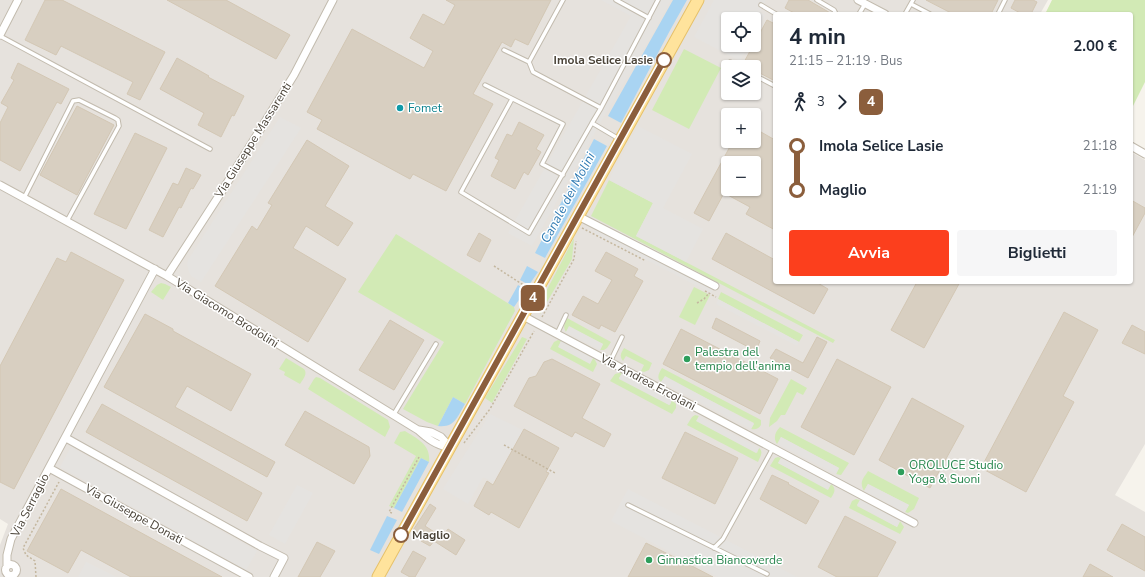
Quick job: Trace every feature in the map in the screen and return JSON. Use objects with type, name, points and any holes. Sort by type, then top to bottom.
[{"type":"main road","points":[[378,577],[698,0]]},
{"type":"street","points":[[0,35],[18,0]]},
{"type":"street","name":"Via Giuseppe Massarenti","points":[[167,276],[222,192],[294,75],[333,0]]},
{"type":"street","points":[[858,0],[881,12]]},
{"type":"street","points":[[1133,147],[1145,154]]},
{"type":"street","name":"Via Giacomo Brodolini","points":[[0,185],[167,276],[394,414],[418,430],[428,440],[437,445],[450,448]]},
{"type":"street","points":[[578,216],[715,286]]},
{"type":"street","points":[[49,468],[155,269]]},
{"type":"street","name":"Via Andrea Ercolani","points":[[523,316],[914,523]]},
{"type":"street","points":[[418,430],[431,432],[441,437],[450,448]]},
{"type":"street","points":[[441,437],[457,434]]},
{"type":"street","points":[[66,438],[284,558],[274,577]]},
{"type":"street","points":[[437,445],[443,459]]},
{"type":"street","name":"Via Giuseppe Donati","points":[[49,468],[249,577]]},
{"type":"street","name":"Via Serraglio","points":[[9,572],[11,539],[49,468]]},
{"type":"lane","points":[[529,62],[563,0]]},
{"type":"lane","points":[[616,0],[649,18]]},
{"type":"lane","points":[[512,99],[461,192],[530,233],[601,108],[658,0]]},
{"type":"lane","points":[[817,0],[835,12]]},
{"type":"lane","points":[[999,12],[1005,0]]},
{"type":"lane","points":[[906,12],[912,2],[927,12]]},
{"type":"lane","points":[[861,12],[865,4]]},
{"type":"lane","points":[[761,5],[773,12]]},
{"type":"lane","points":[[0,35],[210,149]]},
{"type":"lane","points":[[504,50],[529,62],[533,72],[601,108]]},
{"type":"lane","points":[[761,79],[773,85]]},
{"type":"lane","points":[[485,85],[564,124],[542,164],[562,175]]},
{"type":"lane","points":[[24,198],[73,101],[79,100],[115,118],[118,120],[119,126],[67,221]]},
{"type":"lane","points":[[592,123],[620,140]]},
{"type":"lane","points":[[557,334],[566,315]]},
{"type":"lane","points":[[610,362],[622,337]]},
{"type":"lane","points":[[394,414],[436,344]]},
{"type":"lane","points":[[714,548],[723,539],[774,448]]},
{"type":"lane","points":[[628,505],[767,574]]},
{"type":"path","points":[[582,228],[645,260]]},
{"type":"path","points":[[494,266],[528,288]]},
{"type":"path","points":[[704,290],[716,297]]},
{"type":"path","points":[[697,303],[704,300],[709,293]]},
{"type":"path","points":[[504,445],[555,473]]},
{"type":"path","points":[[392,514],[389,512],[419,457]]},
{"type":"path","points":[[36,577],[35,561],[26,555],[23,548],[63,475]]},
{"type":"shaded area","points":[[0,0],[1048,0],[1041,12],[773,12],[773,284],[1133,284],[1133,153],[1145,160],[1145,444],[1115,495],[1145,512],[1145,577],[0,577],[0,545],[8,524],[0,519]]},
{"type":"shaded area","points":[[601,0],[671,0],[532,246],[508,233],[631,16]]},
{"type":"shaded area","points":[[714,0],[766,0],[760,12],[721,12],[721,51],[694,37]]},
{"type":"shaded area","points":[[761,13],[765,15],[761,22]]},
{"type":"shaded area","points":[[723,52],[745,52],[741,60]]},
{"type":"shaded area","points":[[280,117],[301,128],[201,282],[191,276],[187,265],[188,260]]},
{"type":"shaded area","points":[[638,126],[692,154],[663,208],[703,229],[686,262],[636,236],[653,203],[609,180]]},
{"type":"shaded area","points":[[596,229],[713,289],[711,293],[594,233]]},
{"type":"shaded area","points":[[718,299],[799,342],[797,346],[716,304]]},
{"type":"shaded area","points":[[569,326],[603,344],[600,350],[566,332]]},
{"type":"shaded area","points":[[561,341],[593,358],[590,364],[558,347]]},
{"type":"shaded area","points":[[622,373],[672,400],[669,405],[619,379]]},
{"type":"shaded area","points":[[665,376],[754,424],[751,429],[661,382]]},
{"type":"shaded area","points":[[490,414],[523,430],[493,482],[483,477],[468,504],[443,489]]},
{"type":"shaded area","points":[[699,416],[759,448],[756,453],[696,421]]},
{"type":"shaded area","points":[[781,437],[839,468],[836,474],[778,444]]},
{"type":"shaded area","points":[[71,447],[257,551],[246,570],[60,467]]},
{"type":"shaded area","points":[[781,458],[831,484],[828,490],[778,463]]},
{"type":"shaded area","points":[[868,484],[909,505],[905,512],[864,491]]},
{"type":"shaded area","points":[[297,485],[313,493],[285,544],[269,535]]},
{"type":"shaded area","points":[[628,489],[797,577],[718,577],[611,521]]},
{"type":"shaded area","points":[[860,500],[900,521],[897,527],[857,505]]},
{"type":"shaded area","points":[[86,562],[116,577],[78,577]]},
{"type":"green space","points":[[1052,0],[1145,0],[1145,82],[1133,106],[1133,12],[1046,12]]},
{"type":"green space","points":[[684,49],[721,68],[689,129],[652,110]]},
{"type":"green space","points":[[609,180],[653,203],[636,236],[835,340],[833,343],[591,216]]},
{"type":"green space","points":[[396,234],[514,307],[515,311],[465,404],[453,397],[438,426],[427,422],[403,409],[444,342],[358,292]]},
{"type":"green space","points":[[574,238],[572,259],[540,314],[539,305]]},
{"type":"green space","points":[[161,283],[171,287],[163,300],[151,292]]},
{"type":"green space","points":[[694,287],[710,295],[695,325],[679,317]]},
{"type":"green space","points":[[721,292],[803,335],[799,342],[718,299]]},
{"type":"green space","points":[[567,318],[611,342],[607,348],[600,350],[603,344],[569,327],[566,332],[564,325]]},
{"type":"green space","points":[[522,337],[527,339],[492,403],[485,398]]},
{"type":"green space","points":[[558,340],[561,341],[559,347],[590,363],[593,358],[597,364],[593,372],[550,349],[554,342]]},
{"type":"green space","points":[[624,348],[652,363],[649,370],[644,372],[641,371],[644,365],[626,356],[623,361],[621,354]]},
{"type":"green space","points":[[286,358],[304,369],[305,376],[300,384],[284,375],[285,372],[279,369]]},
{"type":"green space","points":[[662,368],[761,420],[761,425],[757,429],[751,429],[754,423],[665,377],[661,382],[658,377]]},
{"type":"green space","points":[[622,373],[619,378],[670,405],[672,400],[676,404],[676,408],[672,414],[610,381],[615,374]]},
{"type":"green space","points":[[316,377],[388,420],[390,427],[385,437],[308,389]]},
{"type":"green space","points":[[791,379],[807,388],[803,395],[797,392],[785,415],[781,415],[777,421],[769,427],[770,418]]},
{"type":"green space","points":[[695,415],[699,416],[697,421],[757,453],[759,448],[761,456],[758,462],[687,425]]},
{"type":"green space","points":[[780,427],[849,463],[841,475],[836,474],[839,468],[781,437],[777,444],[775,435]]},
{"type":"green space","points":[[405,431],[423,443],[428,451],[429,462],[421,458],[394,508],[389,506],[416,456],[394,443],[400,432]]},
{"type":"green space","points":[[775,458],[781,458],[778,463],[828,489],[831,484],[834,489],[834,493],[831,498],[770,466]]},
{"type":"green space","points":[[868,471],[919,498],[914,509],[908,513],[905,512],[909,505],[868,484],[864,491],[862,485],[863,478]]},
{"type":"green space","points":[[856,499],[860,500],[857,506],[897,527],[900,521],[904,527],[900,534],[849,508],[852,501]]},
{"type":"water","points":[[673,0],[687,0],[621,123],[608,116]]},
{"type":"water","name":"Canale dei Molini","points":[[594,139],[607,146],[545,258],[535,253]]},
{"type":"water","points":[[527,266],[538,272],[529,285],[520,280]]},
{"type":"water","points":[[518,285],[526,290],[514,307],[508,303]]},
{"type":"water","points":[[453,397],[465,404],[455,421],[448,425],[438,426]]},
{"type":"water","points":[[421,458],[429,462],[402,512],[394,508]]},
{"type":"water","points":[[387,516],[397,520],[379,554],[370,550]]},
{"type":"building","points":[[45,0],[62,0],[165,52],[140,100],[127,94],[133,82],[61,46],[56,55],[25,40]]},
{"type":"building","points":[[167,0],[226,0],[290,35],[276,59]]},
{"type":"building","name":"Fomet","points":[[446,0],[551,0],[528,45],[515,39],[511,47],[502,42],[473,94],[493,104],[446,191],[413,174],[410,179],[317,129],[322,120],[307,112],[352,29],[424,68],[433,51],[410,38],[423,14],[444,25],[455,5]]},
{"type":"building","points":[[789,0],[808,0],[829,12],[792,12],[785,8]]},
{"type":"building","points":[[926,0],[998,0],[992,12],[949,12]]},
{"type":"building","points":[[1015,0],[1033,0],[1037,2],[1032,12],[1018,12],[1011,8]]},
{"type":"building","points":[[767,20],[773,23],[773,80],[761,74],[761,60],[745,60],[750,52],[761,52],[761,31]]},
{"type":"building","points":[[177,58],[209,76],[208,77],[244,96],[221,137],[198,125],[204,113],[160,89]]},
{"type":"building","points":[[18,63],[69,89],[61,104],[57,102],[20,171],[0,160],[0,123],[8,107],[1,103],[14,80],[11,78]]},
{"type":"building","points":[[77,106],[114,125],[77,195],[40,175]]},
{"type":"building","points":[[519,122],[544,135],[536,149],[541,152],[528,175],[524,172],[515,189],[491,176],[499,160],[495,158],[507,134],[512,136]]},
{"type":"building","points":[[761,132],[773,139],[773,229],[746,214],[750,207],[730,196],[761,196],[761,156],[725,156],[729,148],[761,148]]},
{"type":"building","points":[[135,133],[167,148],[126,229],[94,214]]},
{"type":"building","points":[[307,140],[349,166],[325,206],[353,223],[338,246],[306,226],[293,248],[346,279],[308,342],[215,286],[252,226],[257,230],[272,205],[268,203]]},
{"type":"building","points":[[721,163],[721,196],[722,196],[709,221],[694,213]]},
{"type":"building","points":[[186,168],[201,175],[193,189],[191,188],[181,208],[179,207],[163,237],[149,230],[173,183],[178,185]]},
{"type":"building","points":[[1133,201],[1145,208],[1145,213],[1133,235]]},
{"type":"building","points":[[479,233],[491,240],[480,262],[467,255]]},
{"type":"building","points":[[726,233],[773,259],[773,284],[819,284],[828,289],[814,314],[712,259]]},
{"type":"building","points":[[71,252],[124,280],[14,489],[0,482],[0,366],[57,258],[66,262]]},
{"type":"building","points":[[606,252],[638,269],[634,276],[643,281],[615,332],[601,325],[599,329],[572,315],[583,296],[598,304],[612,280],[595,271]]},
{"type":"building","points":[[916,284],[959,284],[924,348],[891,330]]},
{"type":"building","points":[[1064,312],[1098,330],[1063,396],[1074,402],[1026,492],[981,468]]},
{"type":"building","points":[[145,314],[251,374],[231,411],[187,386],[175,407],[275,462],[267,477],[104,387]]},
{"type":"building","points":[[716,318],[760,341],[756,351],[712,328]]},
{"type":"building","points":[[390,320],[424,340],[394,390],[359,370]]},
{"type":"building","points":[[1132,325],[1145,332],[1145,354],[1122,343]]},
{"type":"building","points":[[681,329],[778,379],[760,414],[663,364]]},
{"type":"building","points":[[817,337],[827,342],[808,378],[770,358],[776,349],[803,363]]},
{"type":"building","points":[[552,359],[600,384],[582,418],[611,434],[604,447],[575,432],[572,437],[514,406],[529,378],[536,376],[544,362]]},
{"type":"building","points":[[837,359],[891,387],[854,455],[801,427]]},
{"type":"building","points":[[912,398],[964,426],[930,488],[879,460]]},
{"type":"building","points":[[102,404],[262,493],[247,521],[86,432]]},
{"type":"building","points":[[305,411],[369,447],[370,456],[354,484],[285,445]]},
{"type":"building","points":[[524,429],[559,448],[546,472],[549,473],[519,528],[491,512],[489,515],[474,506],[487,481],[493,485]]},
{"type":"building","points":[[685,432],[738,458],[715,504],[662,478]]},
{"type":"building","points":[[772,475],[789,483],[788,484],[819,501],[806,524],[760,499]]},
{"type":"building","points":[[61,489],[222,577],[131,577],[81,550],[68,573],[27,551]]},
{"type":"building","points":[[430,504],[436,508],[425,526],[442,537],[448,529],[465,540],[456,555],[434,541],[430,546],[421,541],[423,538],[412,532]]},
{"type":"building","points":[[845,516],[896,542],[877,577],[837,577],[818,567]]},
{"type":"building","points":[[1122,524],[1145,537],[1145,571],[1107,550]]},
{"type":"building","points":[[317,542],[335,551],[320,577],[298,577]]},
{"type":"building","points":[[646,543],[692,566],[713,577],[628,577]]},
{"type":"building","points":[[413,551],[426,558],[415,577],[410,577],[401,572]]},
{"type":"building","points":[[1090,564],[1113,577],[1083,577]]},
{"type":"bus line","name":"4","points":[[401,535],[664,60]]},
{"type":"place","name":"Imola Selice Lasie","points":[[664,60]]},
{"type":"place","name":"Fomet","points":[[400,108]]},
{"type":"place","name":"Palestra del tempio dell'anima","points":[[687,359]]},
{"type":"place","name":"OROLUCE Studio Yoga & Suoni","points":[[901,472]]},
{"type":"place","name":"Maglio","points":[[401,535]]},
{"type":"place","name":"Ginnastica Biancoverde","points":[[649,560]]}]
